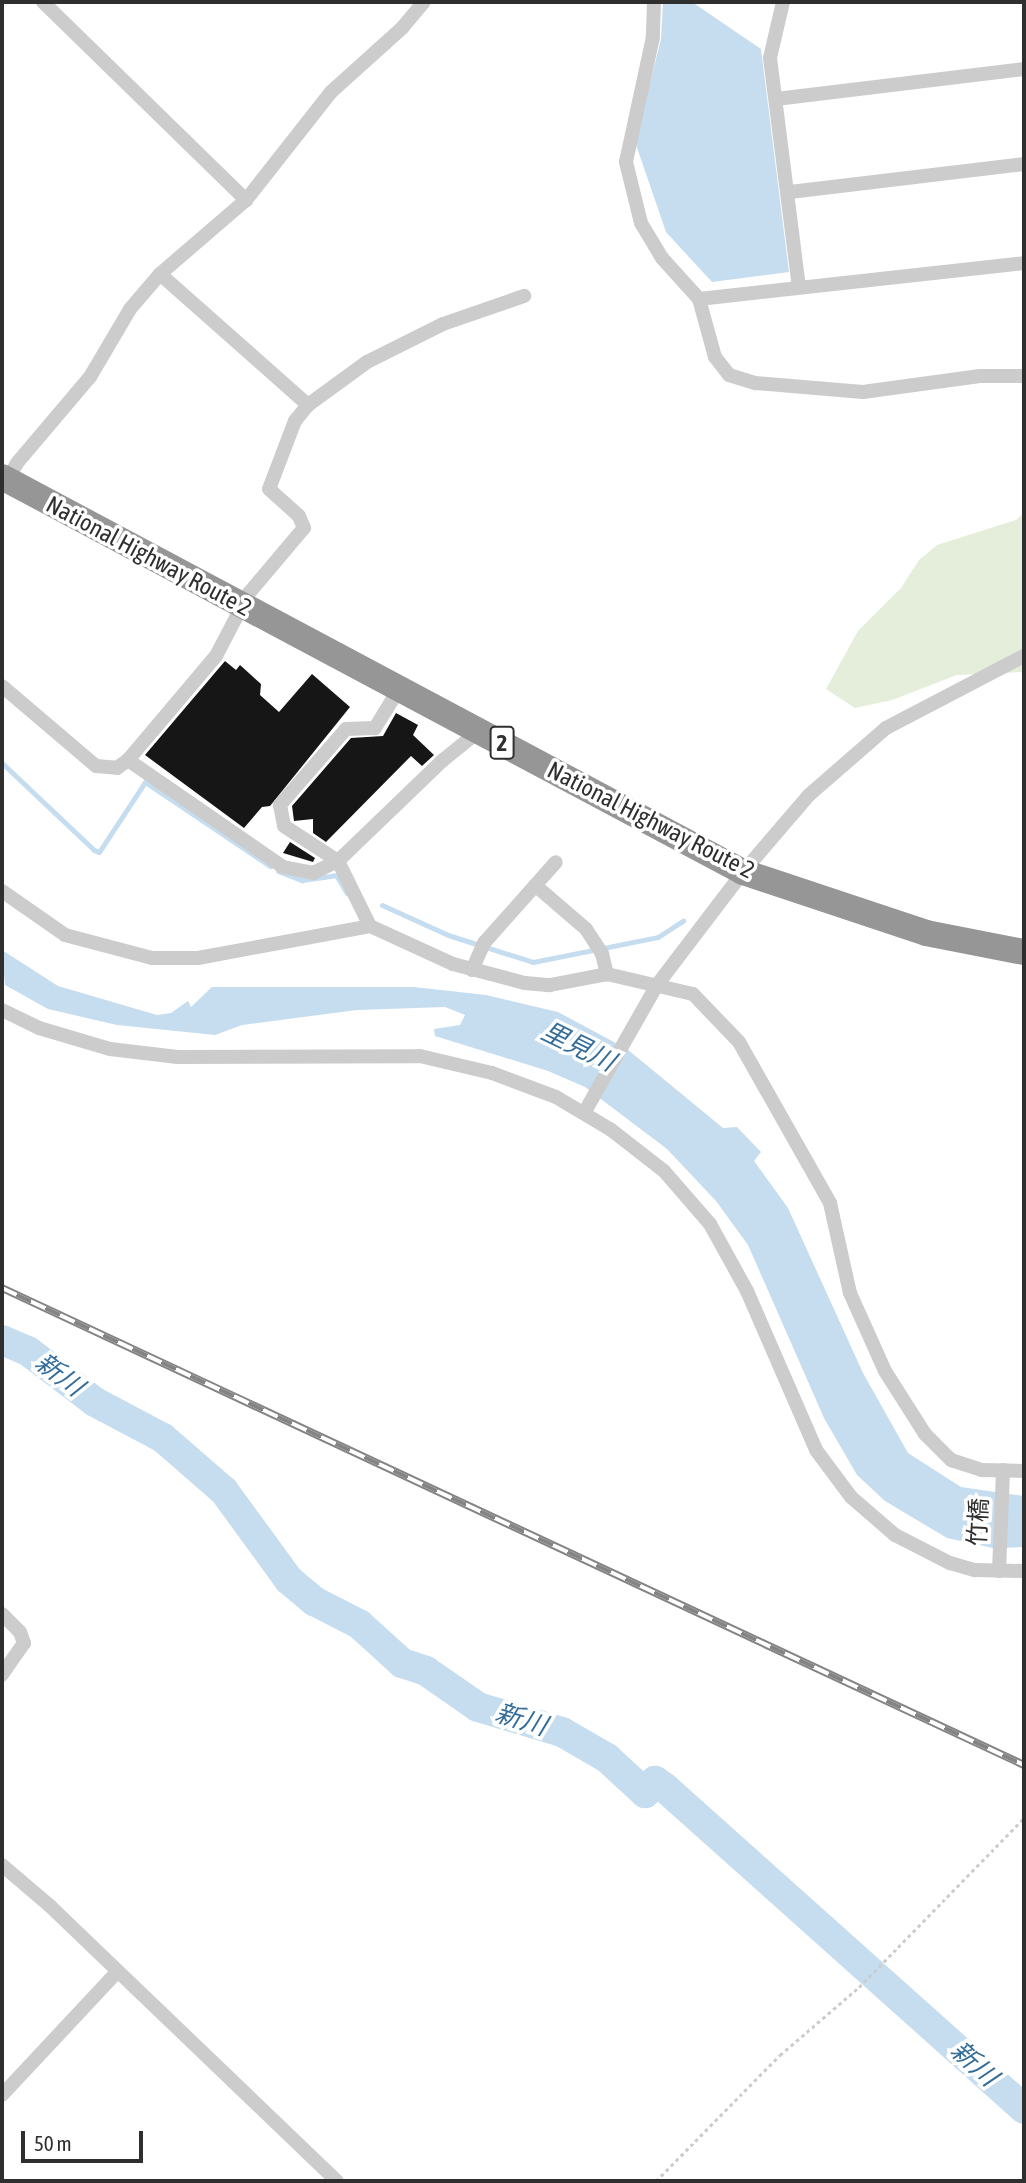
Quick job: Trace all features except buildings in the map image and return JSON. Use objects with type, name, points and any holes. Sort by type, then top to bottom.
[{"type":"highway","name":"National Highway Route 2","points":[[4,482],[743,872],[926,933],[1024,952]]},
{"type":"street","points":[[43,2],[246,200]]},
{"type":"street","points":[[4,482],[16,463],[90,377],[130,309],[160,274],[246,200],[331,92],[402,28],[424,2]]},
{"type":"street","points":[[654,2],[653,37],[626,162],[640,223],[662,258],[699,299],[715,357],[729,375],[756,383],[863,392],[980,376],[1024,376]]},
{"type":"street","points":[[783,2],[770,58],[790,192],[799,287]]},
{"type":"street","points":[[776,99],[1024,69]]},
{"type":"street","points":[[790,192],[1024,164]]},
{"type":"street","points":[[699,299],[1024,263]]},
{"type":"street","points":[[160,274],[307,405]]},
{"type":"street","points":[[2,686],[96,766],[117,768],[128,760],[216,656],[241,605],[304,528],[299,516],[269,489],[295,421],[307,405],[367,362],[443,324],[524,296]]},
{"type":"street","points":[[585,1111],[657,985],[743,872],[809,796],[886,728],[1024,656]]},
{"type":"street","points":[[370,926],[338,861],[284,826],[280,804],[346,729],[375,728],[399,689]]},
{"type":"street","points":[[128,760],[283,867],[313,873],[338,861],[442,761],[479,731]]},
{"type":"street","points":[[472,970],[481,947],[556,862]]},
{"type":"street","points":[[536,886],[599,948],[607,974]]},
{"type":"street","points":[[2,891],[65,936],[152,958],[198,958],[370,926],[472,970],[525,984],[550,985],[607,974],[693,994],[739,1042],[830,1203],[850,1293],[885,1371],[925,1434],[951,1460],[1003,1476],[1024,1471]]},
{"type":"street","points":[[2,1010],[73,1040],[155,1056],[420,1056],[522,1082],[585,1111],[664,1171],[710,1224],[747,1291],[816,1450],[850,1497],[895,1535],[921,1550],[962,1566],[1024,1571]]},
{"type":"street","name":"竹橋","points":[[999,1568],[1003,1476]]},
{"type":"street","points":[[2,1614],[20,1632],[24,1643],[2,1675]]},
{"type":"street","points":[[2,1865],[337,2181]]},
{"type":"street","points":[[2,2095],[117,1972]]},
{"type":"path","points":[[656,2181],[780,2055],[859,1987],[1024,1818]]},
{"type":"green space","points":[[1024,513],[1024,672],[957,675],[892,700],[855,708],[826,689],[858,631],[901,588],[919,560],[937,545],[1016,520]]},
{"type":"water","points":[[663,2],[692,2],[761,49],[789,272],[712,282],[666,232],[635,142],[661,39]]},
{"type":"water","name":"里見川","points":[[2,950],[58,986],[157,1015],[171,1013],[188,1001],[191,1007],[212,987],[414,987],[486,995],[558,1012],[627,1049],[723,1128],[737,1127],[761,1152],[754,1161],[788,1208],[863,1373],[908,1453],[961,1487],[1024,1496],[1024,1547],[993,1548],[947,1538],[885,1501],[857,1475],[824,1418],[748,1245],[716,1201],[667,1149],[585,1087],[548,1071],[435,1036],[434,1029],[460,1025],[465,1015],[445,1007],[357,1010],[242,1025],[215,1035],[117,1025],[48,1009],[5,985]]},
{"type":"waterway","points":[[2,763],[99,852],[145,782],[270,866]]},
{"type":"waterway","points":[[278,871],[302,880],[336,875],[347,893]]},
{"type":"waterway","points":[[382,905],[448,935],[533,962],[658,937],[683,921]]},
{"type":"waterway","name":"新川","points":[[2,1340],[28,1351],[95,1402],[163,1438],[224,1491],[289,1580],[314,1601],[359,1624],[402,1663],[426,1671],[478,1707],[562,1732],[607,1758],[645,1793],[655,1781],[664,1787],[1024,2109]]},
{"type":"railway","points":[[2,1288],[1024,1765]]}]
